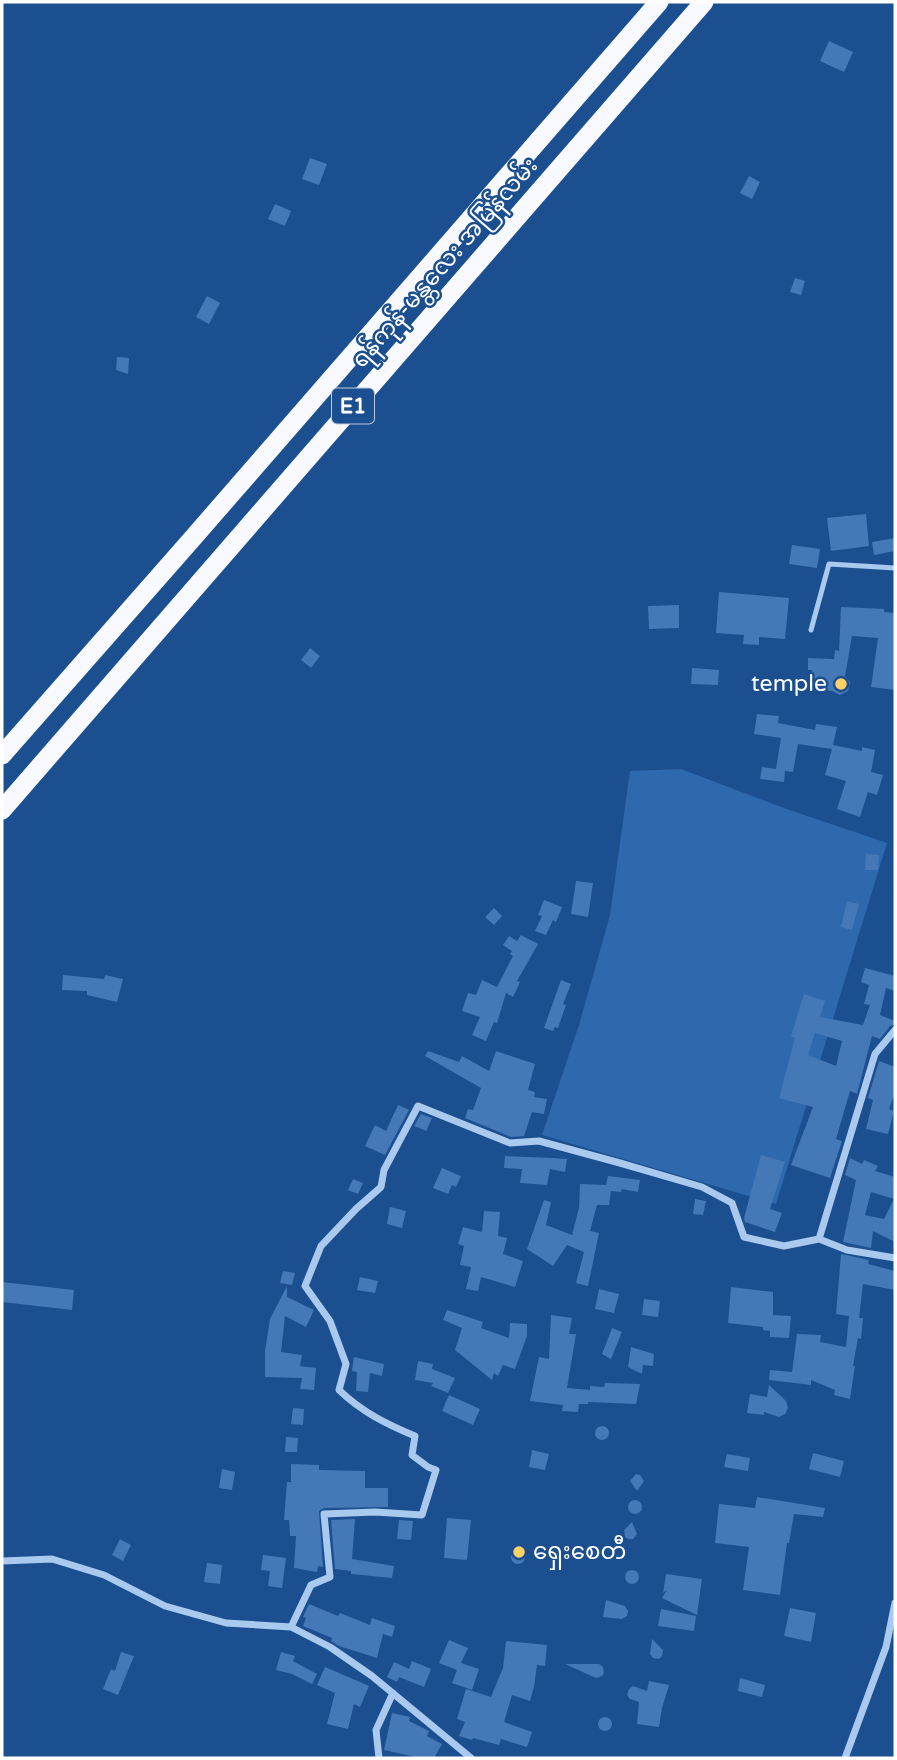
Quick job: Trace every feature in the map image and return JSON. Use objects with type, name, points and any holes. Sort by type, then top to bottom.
[{"type":"highway","name":"ရန်ကုန်-မန္တလေး အမြန်လမ်း","points":[[2,755],[659,2]]},
{"type":"highway","name":"ရန်ကုန်-မန္တလေး အမြန်လမ်း","points":[[2,810],[704,2]]},
{"type":"street","points":[[819,1239],[874,1054],[895,1030]]},
{"type":"street","points":[[292,1627],[311,1585],[330,1577],[324,1514],[422,1515],[436,1470],[412,1454],[415,1436],[359,1409],[339,1390],[346,1364],[330,1321],[305,1286],[321,1246],[381,1187],[384,1170],[418,1106],[510,1143],[539,1142],[702,1187],[732,1203],[744,1237],[784,1246],[819,1239],[847,1250],[895,1258]]},
{"type":"street","points":[[2,1561],[52,1559],[104,1575],[165,1606],[226,1623],[292,1627],[330,1647],[372,1675],[471,1758]]},
{"type":"street","points":[[845,1758],[886,1647],[895,1603]]},
{"type":"street","points":[[886,1647],[895,1651]]},
{"type":"street","points":[[379,1758],[376,1730],[393,1693]]},
{"type":"lane","points":[[811,630],[829,564],[895,568]]},
{"type":"shaded area","points":[[681,769],[887,843],[776,1204],[542,1135],[579,1025],[610,915],[630,771]]},
{"type":"building","points":[[829,41],[853,52],[844,72],[820,61]]},
{"type":"building","points":[[310,158],[327,164],[319,185],[302,179]]},
{"type":"building","points":[[749,176],[760,182],[752,199],[740,193]]},
{"type":"building","points":[[275,204],[291,211],[285,226],[268,219]]},
{"type":"building","points":[[795,278],[805,281],[801,295],[790,292]]},
{"type":"building","points":[[207,296],[220,303],[209,324],[196,317]]},
{"type":"building","points":[[117,357],[129,358],[128,374],[116,370]]},
{"type":"building","points":[[866,514],[869,546],[831,551],[827,518]]},
{"type":"building","points":[[895,538],[895,551],[874,555],[872,542]]},
{"type":"building","points":[[792,545],[820,549],[817,568],[789,564]]},
{"type":"building","points":[[719,592],[789,598],[785,639],[759,637],[759,645],[743,644],[744,635],[716,633]]},
{"type":"building","points":[[679,605],[679,628],[649,629],[648,606]]},
{"type":"building","points":[[841,607],[884,609],[884,612],[895,613],[895,690],[871,687],[878,638],[852,636],[845,676],[850,682],[848,691],[840,695],[832,691],[810,689],[812,670],[808,670],[808,658],[834,659],[835,650],[839,651]]},
{"type":"building","points":[[310,648],[320,656],[311,668],[301,660]]},
{"type":"building","points":[[692,668],[719,670],[718,685],[691,684]]},
{"type":"building","points":[[757,714],[779,716],[778,723],[815,730],[816,724],[837,727],[833,745],[862,751],[862,747],[875,750],[871,772],[883,775],[877,795],[868,792],[860,817],[837,809],[846,781],[825,775],[832,749],[798,744],[793,772],[785,771],[784,782],[760,779],[762,767],[776,769],[781,738],[754,734]]},
{"type":"building","points":[[866,854],[879,855],[878,870],[865,870]]},
{"type":"building","points":[[576,881],[593,883],[588,917],[571,914]]},
{"type":"building","points":[[544,900],[562,907],[556,922],[553,920],[546,935],[535,931],[542,916],[538,915]]},
{"type":"building","points":[[847,901],[859,904],[852,930],[841,927]]},
{"type":"building","points":[[494,908],[502,916],[494,925],[485,917]]},
{"type":"building","points":[[521,935],[538,944],[517,981],[520,982],[513,997],[506,993],[497,1023],[494,1022],[486,1041],[472,1035],[480,1017],[462,1011],[468,993],[476,995],[482,980],[497,987],[513,956],[510,954],[512,951],[503,945],[509,936],[517,941]]},
{"type":"building","points":[[865,968],[895,976],[895,991],[886,988],[880,1015],[895,1021],[895,1024],[890,1026],[880,1039],[872,1036],[857,1094],[850,1091],[836,1139],[842,1141],[830,1178],[791,1165],[813,1107],[779,1098],[795,1038],[791,1036],[804,994],[825,1001],[820,1017],[863,1025],[870,1005],[864,1004],[869,985],[861,982]],"holes":[[[815,1033],[842,1041],[836,1066],[808,1055]]]},
{"type":"building","points":[[63,975],[104,979],[105,975],[123,979],[117,1002],[87,995],[87,991],[62,990]]},
{"type":"building","points":[[561,980],[571,984],[558,1028],[555,1027],[553,1031],[544,1028]]},
{"type":"building","points":[[428,1051],[459,1062],[462,1056],[489,1071],[496,1051],[535,1064],[528,1090],[535,1092],[534,1097],[547,1099],[544,1114],[532,1112],[524,1136],[511,1137],[465,1118],[468,1109],[473,1110],[481,1088],[425,1056]]},
{"type":"building","points":[[879,1061],[895,1067],[895,1093],[889,1109],[894,1111],[888,1134],[866,1129],[873,1100],[868,1098]]},
{"type":"building","points":[[398,1105],[409,1110],[385,1155],[365,1146],[375,1125],[386,1131]]},
{"type":"building","points":[[421,1114],[432,1118],[426,1131],[414,1126]]},
{"type":"building","points":[[761,1155],[785,1162],[770,1209],[782,1213],[775,1232],[745,1222],[744,1218]]},
{"type":"building","points":[[505,1156],[567,1159],[565,1172],[550,1169],[547,1185],[520,1183],[522,1169],[504,1168]]},
{"type":"building","points":[[850,1158],[862,1164],[864,1160],[878,1166],[875,1171],[895,1177],[895,1242],[873,1231],[871,1248],[843,1242],[856,1180],[845,1175]],"holes":[[[871,1192],[894,1199],[884,1219],[865,1215]]]},
{"type":"building","points":[[442,1168],[461,1176],[456,1187],[452,1185],[448,1194],[433,1188]]},
{"type":"building","points":[[608,1176],[640,1180],[638,1192],[622,1189],[621,1192],[611,1191],[609,1205],[597,1205],[590,1231],[599,1233],[588,1286],[576,1283],[584,1252],[567,1245],[553,1266],[527,1249],[544,1200],[551,1202],[546,1225],[572,1235],[579,1208],[580,1184],[606,1185]]},
{"type":"building","points":[[353,1179],[363,1183],[358,1194],[348,1190]]},
{"type":"building","points":[[695,1199],[706,1201],[703,1215],[693,1214]]},
{"type":"building","points":[[390,1207],[406,1211],[402,1228],[387,1224]]},
{"type":"building","points":[[484,1211],[500,1212],[498,1236],[507,1238],[503,1254],[523,1261],[515,1287],[481,1277],[478,1291],[466,1289],[471,1267],[460,1265],[464,1246],[458,1244],[463,1227],[482,1232]]},
{"type":"building","points":[[841,1254],[869,1260],[868,1264],[895,1271],[895,1290],[863,1284],[859,1318],[863,1318],[861,1339],[858,1338],[850,1399],[834,1395],[835,1390],[811,1380],[811,1385],[769,1380],[770,1370],[792,1372],[797,1334],[821,1335],[820,1342],[846,1347],[849,1316],[836,1314]]},
{"type":"building","points":[[283,1271],[295,1273],[292,1285],[280,1283]]},
{"type":"building","points":[[360,1277],[378,1281],[375,1293],[357,1290]]},
{"type":"building","points":[[2,1282],[74,1290],[72,1310],[2,1302]]},
{"type":"building","points":[[287,1286],[287,1297],[314,1310],[306,1327],[285,1316],[281,1352],[302,1355],[300,1366],[316,1368],[314,1390],[300,1389],[302,1378],[265,1377],[265,1351],[270,1319]]},
{"type":"building","points":[[731,1287],[773,1292],[773,1315],[791,1316],[789,1338],[770,1337],[770,1331],[763,1330],[763,1327],[728,1323]]},
{"type":"building","points":[[599,1289],[619,1294],[614,1313],[595,1309]]},
{"type":"building","points":[[644,1299],[660,1301],[658,1317],[642,1315]]},
{"type":"building","points":[[447,1310],[483,1322],[481,1328],[509,1338],[510,1323],[527,1324],[527,1336],[515,1369],[503,1365],[498,1376],[494,1373],[492,1380],[455,1350],[462,1328],[443,1320]]},
{"type":"building","points":[[551,1315],[572,1318],[569,1334],[576,1334],[567,1388],[590,1390],[590,1386],[604,1387],[605,1383],[640,1384],[636,1404],[588,1402],[579,1404],[578,1412],[562,1411],[563,1405],[530,1401],[539,1357],[549,1359]]},
{"type":"building","points":[[612,1328],[622,1332],[611,1359],[602,1354]]},
{"type":"building","points":[[631,1347],[654,1354],[653,1366],[643,1365],[642,1374],[628,1367]]},
{"type":"building","points":[[354,1357],[384,1364],[382,1376],[370,1373],[368,1392],[356,1391],[357,1372],[352,1371]]},
{"type":"building","points":[[418,1361],[433,1364],[432,1369],[455,1378],[448,1393],[431,1386],[433,1383],[415,1380]]},
{"type":"building","points":[[769,1385],[786,1401],[788,1408],[785,1414],[779,1417],[764,1412],[764,1415],[747,1413],[750,1394],[767,1397]]},
{"type":"building","points":[[449,1395],[480,1409],[473,1425],[442,1411]]},
{"type":"building","points":[[293,1408],[304,1409],[303,1425],[291,1424]]},
{"type":"building","points":[[602,1426],[607,1428],[607,1438],[602,1440],[597,1438],[595,1433],[597,1428]]},
{"type":"building","points":[[286,1437],[298,1438],[297,1452],[285,1452]]},
{"type":"building","points":[[532,1450],[549,1454],[545,1470],[529,1467]]},
{"type":"building","points":[[813,1453],[844,1461],[840,1477],[809,1469]]},
{"type":"building","points":[[727,1454],[750,1458],[748,1471],[724,1467]]},
{"type":"building","points":[[291,1464],[319,1465],[319,1470],[365,1471],[365,1488],[388,1488],[388,1507],[324,1508],[319,1511],[323,1567],[318,1566],[317,1572],[294,1568],[296,1536],[290,1536],[289,1520],[284,1520],[287,1482],[291,1482]]},
{"type":"building","points":[[222,1469],[235,1472],[232,1490],[219,1488]]},
{"type":"building","points":[[636,1474],[644,1481],[637,1491],[630,1481]]},
{"type":"building","points":[[757,1497],[825,1508],[823,1517],[794,1514],[780,1595],[743,1590],[749,1547],[715,1543],[719,1504],[755,1508]]},
{"type":"building","points":[[632,1500],[638,1500],[642,1507],[638,1514],[632,1514],[628,1510],[628,1504]]},
{"type":"building","points":[[447,1518],[471,1520],[467,1560],[444,1558]]},
{"type":"building","points":[[355,1519],[352,1559],[394,1566],[392,1578],[351,1574],[351,1571],[335,1569],[331,1520]]},
{"type":"building","points":[[399,1520],[413,1521],[411,1540],[397,1539]]},
{"type":"building","points":[[632,1522],[637,1534],[633,1539],[628,1539],[624,1530]]},
{"type":"building","points":[[120,1539],[131,1545],[123,1561],[112,1555]]},
{"type":"building","points":[[518,1550],[523,1552],[523,1562],[518,1564],[513,1562],[511,1557],[513,1552]]},
{"type":"building","points":[[263,1555],[286,1558],[282,1588],[268,1586],[270,1571],[261,1570]]},
{"type":"building","points":[[207,1563],[222,1565],[220,1584],[204,1582]]},
{"type":"building","points":[[632,1570],[637,1572],[637,1582],[632,1584],[627,1582],[625,1577],[627,1572]]},
{"type":"building","points":[[666,1574],[702,1579],[697,1615],[662,1598],[667,1590],[663,1593]]},
{"type":"building","points":[[606,1600],[625,1606],[627,1616],[622,1619],[603,1617]]},
{"type":"building","points":[[309,1604],[370,1625],[372,1618],[395,1626],[392,1637],[383,1634],[377,1658],[339,1646],[331,1641],[332,1638],[303,1626],[306,1618],[303,1617]]},
{"type":"building","points":[[790,1608],[816,1613],[811,1642],[784,1636]]},
{"type":"building","points":[[661,1609],[696,1616],[694,1631],[658,1626]]},
{"type":"building","points":[[652,1639],[663,1650],[659,1659],[650,1654]]},
{"type":"building","points":[[449,1640],[468,1648],[461,1663],[479,1669],[472,1690],[452,1683],[457,1670],[439,1663]]},
{"type":"building","points":[[506,1641],[547,1645],[545,1666],[537,1665],[530,1701],[512,1695],[504,1722],[532,1732],[527,1747],[501,1739],[499,1745],[459,1736],[465,1722],[457,1719],[466,1689],[491,1697],[503,1668]]},
{"type":"building","points":[[121,1652],[134,1656],[118,1695],[103,1689],[111,1669],[115,1671]]},
{"type":"building","points":[[281,1652],[295,1656],[293,1661],[317,1674],[312,1684],[276,1670]]},
{"type":"building","points":[[412,1661],[431,1669],[424,1687],[399,1677],[397,1682],[387,1677],[394,1662],[409,1669]]},
{"type":"building","points":[[565,1664],[599,1664],[604,1673],[596,1678]]},
{"type":"building","points":[[325,1667],[369,1686],[360,1707],[354,1704],[348,1729],[327,1724],[335,1693],[317,1685]]},
{"type":"building","points":[[740,1678],[765,1685],[762,1697],[738,1691]]},
{"type":"building","points":[[649,1681],[669,1685],[659,1727],[637,1724],[639,1702],[627,1695],[633,1686],[647,1691]]},
{"type":"building","points":[[392,1713],[410,1717],[409,1721],[429,1731],[427,1736],[442,1744],[434,1758],[420,1758],[384,1750]]},
{"type":"building","points":[[605,1717],[610,1719],[610,1729],[605,1731],[600,1729],[598,1724],[600,1719]]},
{"type":"place","name":"temple","points":[[841,684]]},
{"type":"place","name":"ရှေးစေတီ","points":[[519,1552]]}]
